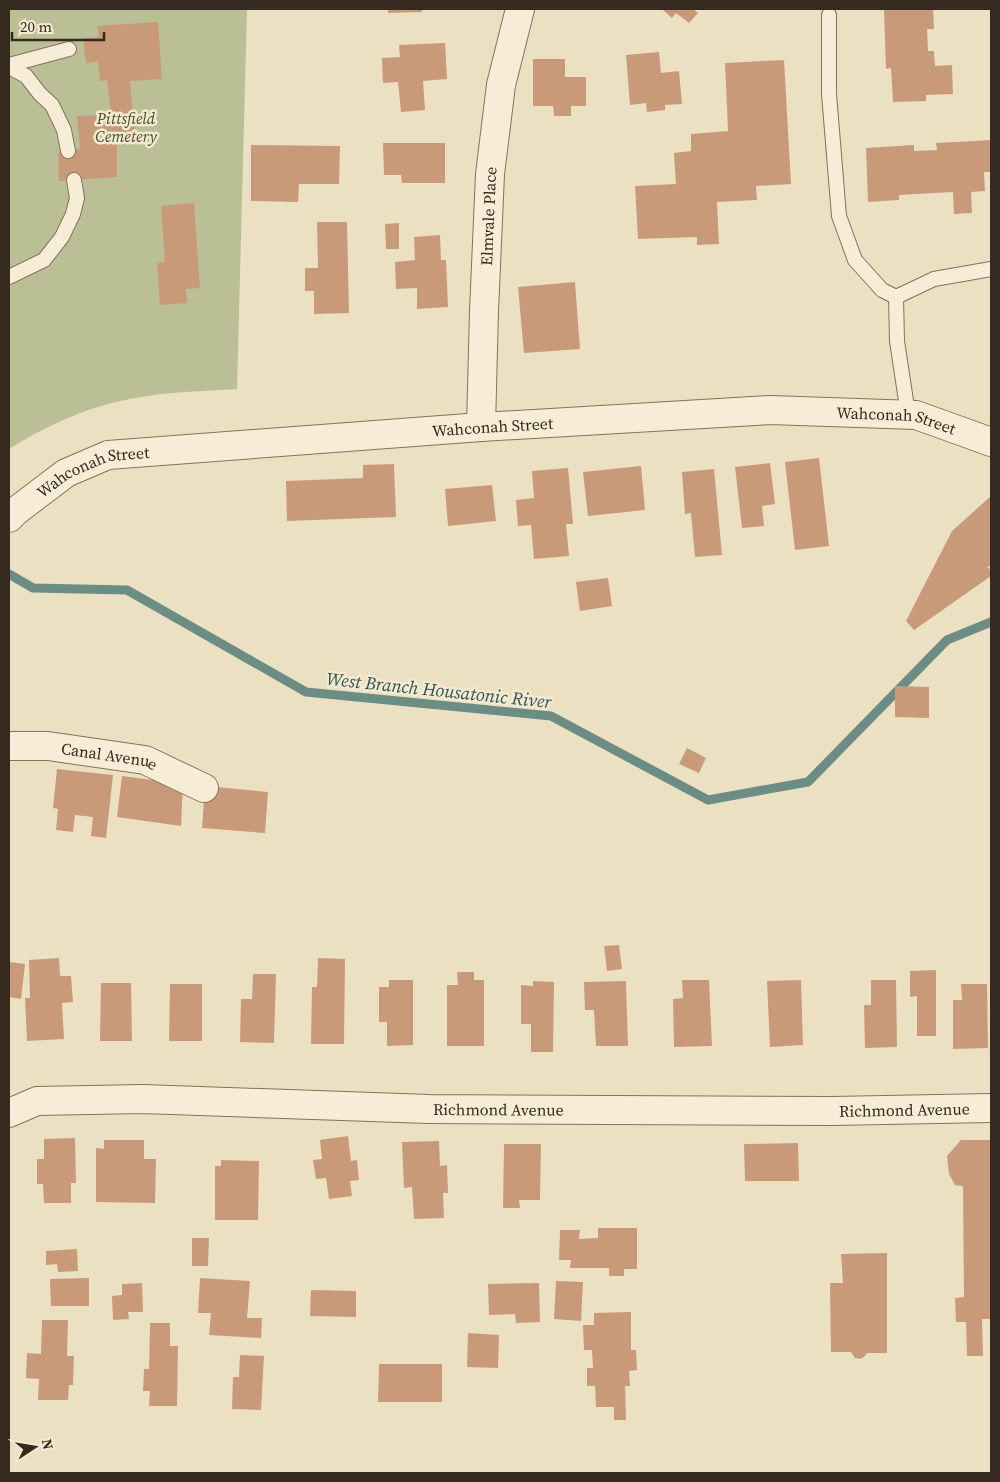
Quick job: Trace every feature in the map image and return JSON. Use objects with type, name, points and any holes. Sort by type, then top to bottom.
[{"type":"street","name":"Elmvale Place","points":[[481,427],[490,174],[501,86],[520,9]]},
{"type":"street","name":"Wahconah Street","points":[[11,512],[66,473],[108,455],[481,427],[770,410],[916,414],[991,442]]},
{"type":"street","name":"Canal Avenue","points":[[9,746],[48,746],[145,760],[204,788]]},
{"type":"street","name":"Richmond Avenue","points":[[9,1113],[37,1101],[143,1099],[428,1109],[832,1111],[991,1108]]},
{"type":"lane","points":[[829,15],[829,94],[839,216],[855,260],[882,290],[896,298]]},
{"type":"lane","points":[[9,66],[69,49]]},
{"type":"lane","points":[[9,66],[26,76],[40,94],[52,105],[64,130],[68,152]]},
{"type":"lane","points":[[9,277],[44,260],[62,237],[73,214],[77,198],[74,180]]},
{"type":"lane","points":[[896,298],[934,279],[991,269]]},
{"type":"lane","points":[[896,298],[897,341],[908,414]]},
{"type":"green space","name":"Pittsfield Cemetery","points":[[9,9],[247,9],[237,389],[160,394],[101,406],[85,411],[39,432],[9,449]]},
{"type":"building","points":[[388,9],[422,9],[422,12],[388,13]]},
{"type":"building","points":[[662,9],[693,9],[698,13],[689,23],[676,13],[672,18]]},
{"type":"building","points":[[884,9],[933,9],[934,29],[927,29],[928,51],[934,51],[935,66],[952,65],[953,94],[926,95],[926,101],[893,102],[891,68],[886,69]]},
{"type":"building","points":[[158,22],[162,79],[130,81],[136,132],[130,138],[117,139],[117,177],[59,181],[58,153],[80,149],[77,116],[111,115],[107,80],[100,81],[98,61],[86,63],[83,38],[99,37],[97,26]]},
{"type":"building","points":[[445,43],[447,79],[423,81],[425,110],[401,112],[398,82],[383,83],[382,58],[400,57],[399,45]]},
{"type":"building","points":[[659,52],[661,73],[679,71],[682,104],[665,105],[665,110],[647,112],[646,103],[630,105],[626,55]]},
{"type":"building","points":[[533,59],[565,59],[565,77],[586,77],[586,106],[571,106],[571,116],[554,116],[553,106],[533,106]]},
{"type":"building","points":[[784,60],[791,184],[756,186],[757,200],[717,202],[719,244],[697,245],[697,237],[638,239],[635,186],[676,184],[674,153],[691,151],[691,134],[728,131],[725,63]]},
{"type":"building","points":[[991,140],[991,172],[984,172],[985,191],[971,192],[972,213],[954,214],[953,192],[899,195],[899,200],[868,202],[866,148],[914,145],[914,151],[937,150],[936,143]]},
{"type":"building","points":[[383,143],[445,143],[445,183],[402,183],[401,175],[384,175]]},
{"type":"building","points":[[251,145],[340,146],[339,184],[299,184],[298,202],[251,201]]},
{"type":"building","points":[[194,203],[200,288],[186,289],[187,303],[160,305],[157,263],[165,262],[161,206]]},
{"type":"building","points":[[317,222],[347,222],[349,313],[314,314],[314,291],[305,291],[305,268],[318,268]]},
{"type":"building","points":[[399,223],[399,249],[386,249],[385,224]]},
{"type":"building","points":[[440,235],[441,260],[446,260],[448,307],[417,309],[417,288],[396,289],[395,262],[415,260],[414,237]]},
{"type":"building","points":[[575,282],[580,349],[524,353],[518,287]]},
{"type":"building","points":[[819,458],[829,546],[795,550],[785,462]]},
{"type":"building","points":[[770,463],[775,504],[762,506],[764,526],[742,528],[735,467]]},
{"type":"building","points":[[394,464],[396,517],[287,521],[286,481],[363,478],[363,465]]},
{"type":"building","points":[[641,466],[645,510],[588,516],[583,472]]},
{"type":"building","points":[[568,468],[573,524],[566,524],[569,556],[534,559],[531,525],[518,526],[516,500],[534,498],[532,471]]},
{"type":"building","points":[[714,469],[722,555],[695,557],[691,513],[685,514],[682,472]]},
{"type":"building","points":[[492,485],[496,521],[448,526],[445,489]]},
{"type":"building","points":[[991,496],[991,566],[987,567],[991,570],[991,576],[914,630],[906,621],[952,531]]},
{"type":"building","points":[[608,578],[612,606],[580,611],[576,582]]},
{"type":"building","points":[[895,686],[929,687],[929,718],[895,717]]},
{"type":"building","points":[[687,748],[706,758],[699,773],[679,764]]},
{"type":"building","points":[[57,769],[113,775],[106,838],[91,836],[93,817],[75,815],[73,832],[56,830],[58,809],[53,808]]},
{"type":"building","points":[[122,776],[183,784],[181,826],[117,817]]},
{"type":"building","points":[[205,786],[268,792],[265,833],[202,828]]},
{"type":"building","points":[[619,945],[622,969],[607,971],[604,946]]},
{"type":"building","points":[[59,958],[60,976],[71,976],[73,1002],[62,1003],[64,1039],[27,1041],[25,998],[30,998],[29,960]]},
{"type":"building","points":[[318,958],[345,959],[344,1044],[311,1044],[312,987],[317,987]]},
{"type":"building","points":[[9,962],[25,964],[21,999],[9,997]]},
{"type":"building","points":[[936,970],[936,1036],[917,1036],[917,996],[910,997],[910,971]]},
{"type":"building","points":[[457,972],[474,972],[474,980],[484,980],[484,1046],[447,1046],[447,985],[458,985]]},
{"type":"building","points":[[253,974],[276,974],[274,1043],[240,1042],[241,999],[252,999]]},
{"type":"building","points":[[389,980],[413,980],[413,1045],[387,1046],[387,1022],[379,1022],[379,987],[389,987]]},
{"type":"building","points":[[682,980],[709,980],[712,1046],[674,1047],[673,999],[683,998]]},
{"type":"building","points":[[801,980],[803,1045],[770,1047],[767,981]]},
{"type":"building","points":[[871,980],[896,980],[897,1047],[865,1048],[864,1005],[871,1005]]},
{"type":"building","points":[[533,981],[554,982],[553,1052],[531,1052],[531,1024],[521,1024],[521,985],[533,986]]},
{"type":"building","points":[[626,981],[628,1046],[596,1046],[594,1010],[585,1010],[584,982]]},
{"type":"building","points":[[101,983],[131,983],[132,1041],[100,1041]]},
{"type":"building","points":[[170,984],[202,984],[202,1041],[169,1041]]},
{"type":"building","points":[[961,984],[987,984],[988,1048],[953,1049],[953,1000],[962,1000]]},
{"type":"building","points":[[348,1136],[351,1161],[357,1160],[359,1180],[350,1181],[352,1196],[329,1199],[326,1178],[316,1179],[313,1160],[322,1159],[320,1140]]},
{"type":"building","points":[[75,1138],[76,1183],[71,1183],[71,1203],[44,1203],[43,1184],[37,1184],[37,1159],[44,1159],[44,1139]]},
{"type":"building","points":[[104,1140],[144,1140],[144,1159],[156,1159],[155,1203],[96,1202],[96,1148],[104,1149]]},
{"type":"building","points":[[961,1140],[991,1140],[991,1319],[982,1319],[983,1356],[967,1356],[966,1322],[956,1322],[955,1298],[964,1297],[963,1186],[955,1185],[949,1174],[947,1156]]},
{"type":"building","points":[[439,1141],[440,1166],[447,1165],[448,1193],[443,1193],[444,1218],[414,1219],[412,1187],[404,1188],[402,1142]]},
{"type":"building","points":[[798,1143],[799,1181],[745,1181],[744,1144]]},
{"type":"building","points":[[504,1144],[541,1144],[540,1200],[519,1200],[520,1208],[503,1208]]},
{"type":"building","points":[[221,1160],[259,1161],[258,1220],[215,1220],[215,1166],[221,1166]]},
{"type":"building","points":[[598,1228],[637,1228],[637,1269],[624,1269],[624,1276],[609,1276],[609,1268],[570,1268],[571,1260],[559,1260],[560,1230],[580,1230],[579,1239],[598,1238]]},
{"type":"building","points":[[192,1238],[209,1238],[208,1266],[192,1266]]},
{"type":"building","points":[[77,1249],[78,1271],[58,1272],[57,1264],[46,1265],[46,1251]]},
{"type":"building","points":[[887,1253],[887,1353],[867,1353],[860,1359],[855,1358],[851,1352],[831,1352],[830,1283],[843,1283],[841,1254]]},
{"type":"building","points":[[89,1278],[89,1306],[51,1306],[50,1279]]},
{"type":"building","points":[[200,1278],[250,1281],[247,1318],[262,1318],[261,1338],[209,1335],[211,1313],[198,1313]]},
{"type":"building","points":[[556,1281],[583,1282],[581,1321],[554,1319]]},
{"type":"building","points":[[142,1283],[143,1312],[128,1312],[129,1319],[113,1320],[112,1296],[122,1295],[122,1284]]},
{"type":"building","points":[[539,1283],[540,1322],[516,1323],[515,1314],[489,1315],[488,1284]]},
{"type":"building","points":[[311,1290],[356,1291],[356,1317],[310,1316]]},
{"type":"building","points":[[631,1312],[631,1350],[636,1350],[637,1370],[629,1371],[630,1386],[625,1386],[626,1420],[614,1420],[614,1407],[596,1407],[595,1386],[587,1386],[587,1368],[593,1368],[592,1350],[584,1350],[583,1325],[594,1325],[594,1313]]},
{"type":"building","points":[[42,1320],[68,1320],[67,1356],[74,1356],[73,1385],[69,1385],[68,1400],[38,1400],[39,1379],[26,1378],[27,1353],[41,1354]]},
{"type":"building","points":[[150,1323],[170,1323],[170,1346],[178,1346],[177,1406],[149,1406],[150,1391],[143,1391],[144,1369],[149,1369]]},
{"type":"building","points":[[468,1333],[499,1335],[498,1368],[467,1367]]},
{"type":"building","points":[[240,1355],[264,1356],[261,1410],[232,1409],[233,1377],[239,1377]]},
{"type":"building","points":[[379,1364],[442,1364],[442,1402],[378,1402]]},
{"type":"waterway","name":"West Branch Housatonic River","points":[[9,574],[33,588],[127,590],[306,692],[551,716],[708,800],[808,782],[947,640],[991,622]]}]
